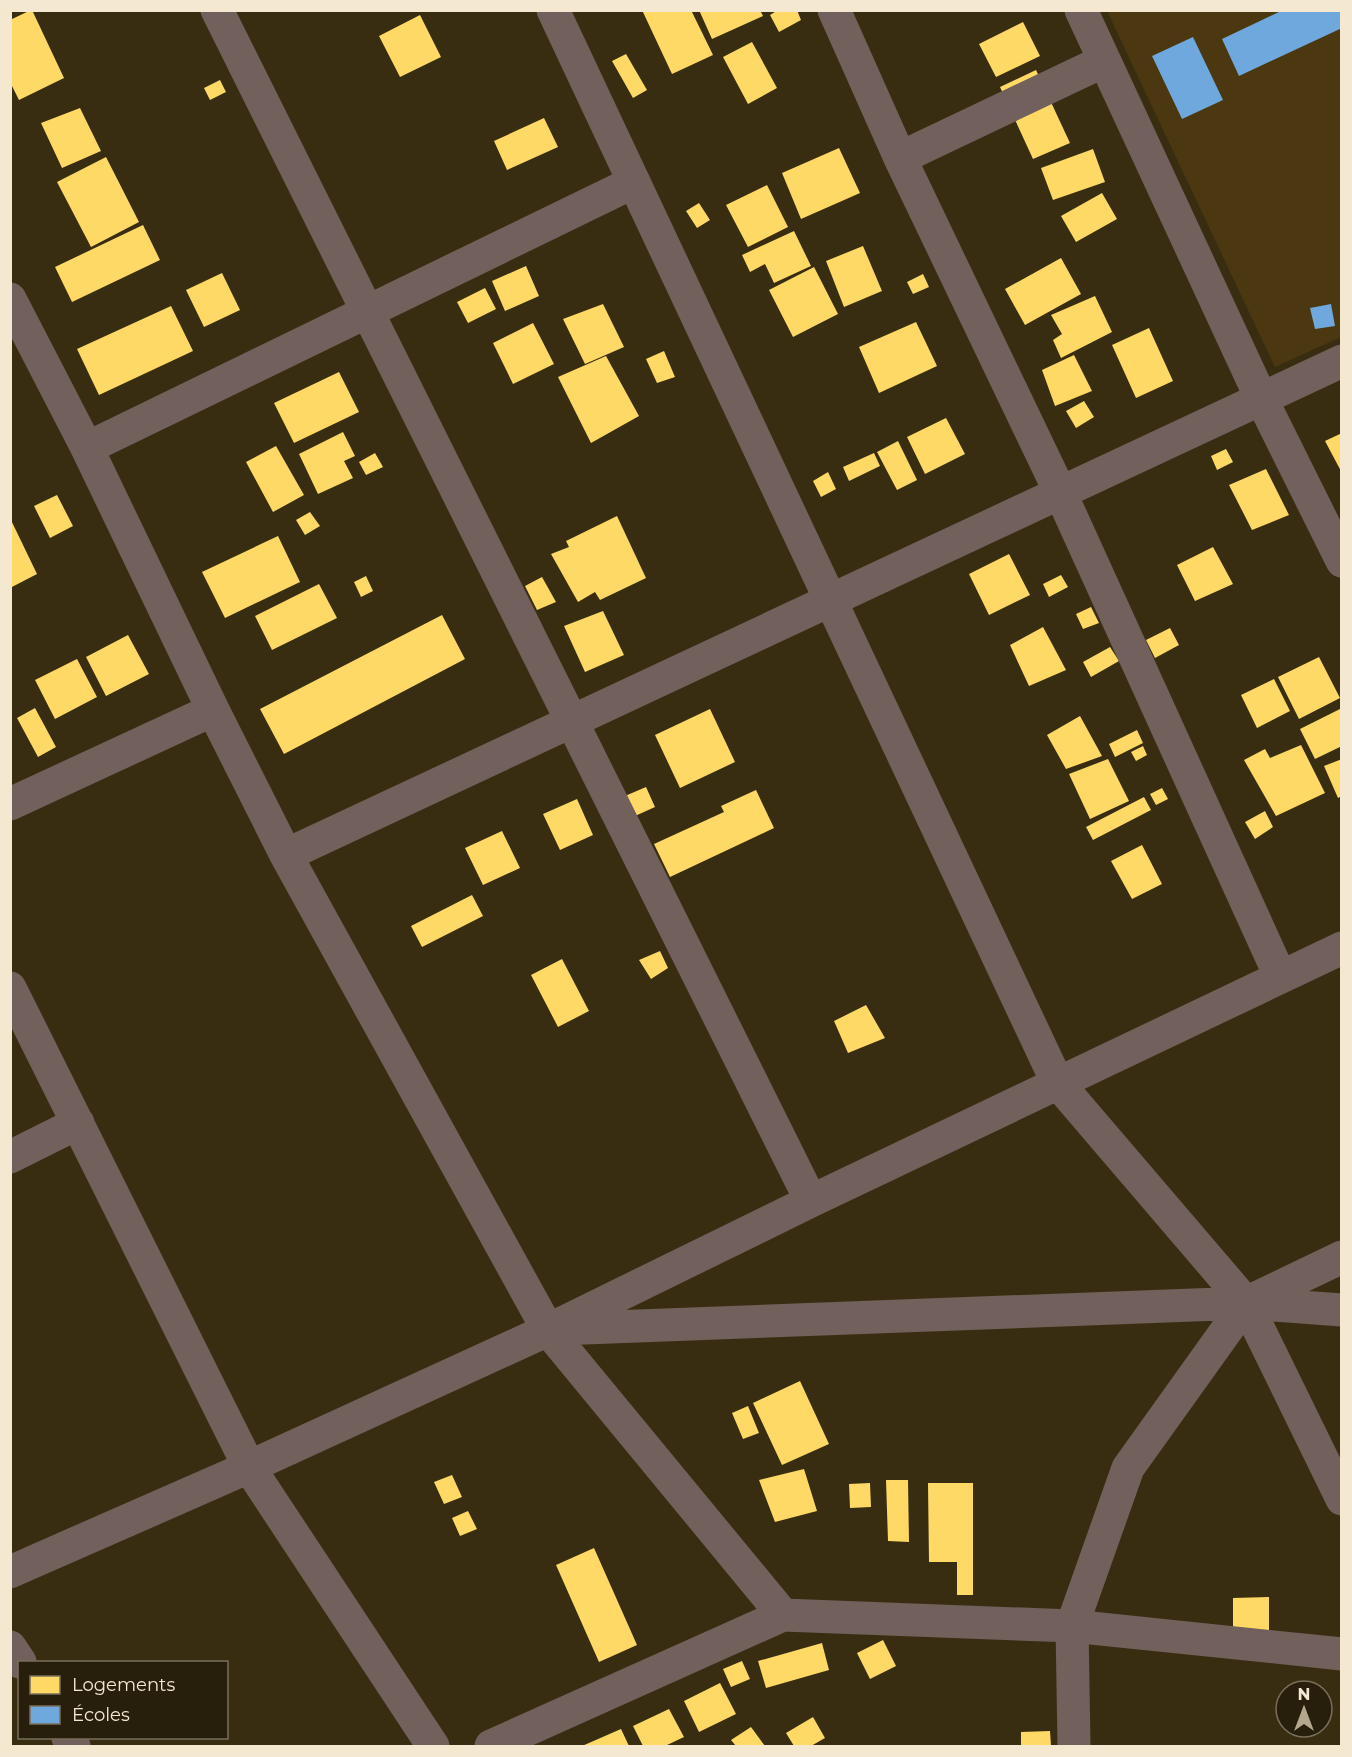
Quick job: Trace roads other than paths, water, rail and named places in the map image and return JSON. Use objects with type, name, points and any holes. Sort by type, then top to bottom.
[{"type":"street","points":[[217,10],[811,1201]]},
{"type":"street","points":[[553,10],[1058,1082],[1246,1303],[1341,1499]]},
{"type":"street","points":[[834,10],[900,158],[1060,492],[1280,976]]},
{"type":"street","points":[[1081,10],[1261,398],[1341,561]]},
{"type":"street","points":[[900,158],[1104,61]]},
{"type":"street","points":[[87,448],[634,182]]},
{"type":"street","points":[[10,299],[87,448],[213,710],[286,855],[548,1330],[783,1615]]},
{"type":"street","points":[[286,855],[1341,361]]},
{"type":"street","points":[[10,804],[213,710]]},
{"type":"street","points":[[10,1572],[249,1467],[548,1330],[1058,1082],[1341,948]]},
{"type":"street","points":[[10,988],[249,1467],[433,1746]]},
{"type":"street","points":[[10,1157],[78,1123]]},
{"type":"street","points":[[1074,1746],[1072,1626],[1128,1468],[1246,1303],[1341,1257]]},
{"type":"street","points":[[548,1330],[1246,1303],[1341,1311]]},
{"type":"street","points":[[491,1746],[783,1615],[1072,1626],[1341,1654]]},
{"type":"street","points":[[10,1647],[20,1661]]}]
